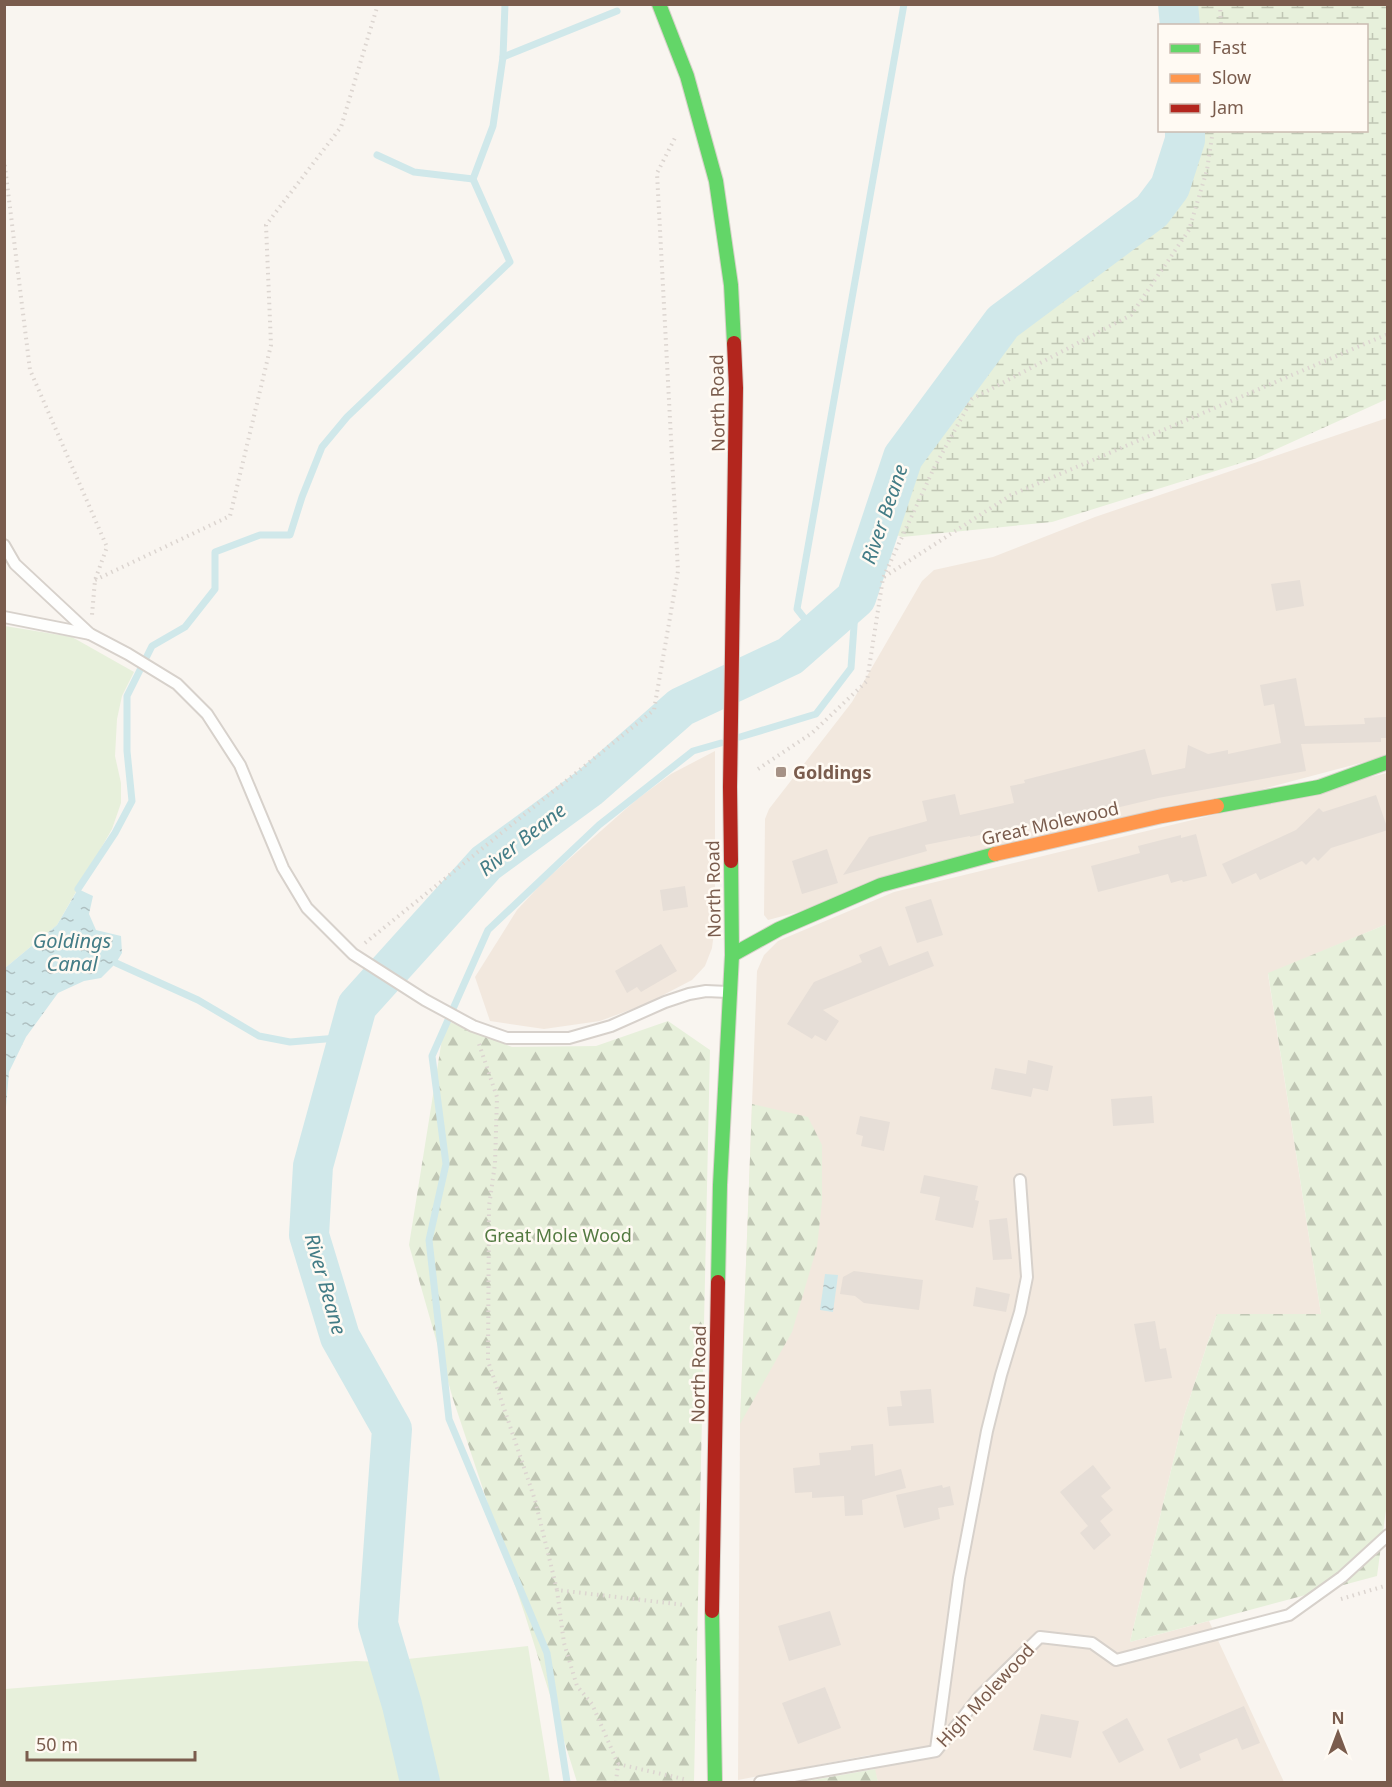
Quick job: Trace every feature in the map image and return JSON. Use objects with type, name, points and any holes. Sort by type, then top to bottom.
[{"type":"main road","name":"North Road","points":[[659,4],[687,76],[716,181],[731,285],[736,388],[730,787],[732,955],[720,1185],[714,1411],[712,1608],[715,1782]]},
{"type":"main road","name":"Great Molewood","points":[[732,955],[779,929],[881,885],[971,860],[1162,816],[1319,787],[1388,762]]},
{"type":"lane","points":[[4,545],[15,564],[90,634],[177,684],[207,714],[240,765],[283,868],[307,908],[357,956],[400,985],[468,1023],[507,1038],[569,1038],[611,1026],[689,994],[706,991],[730,993]]},
{"type":"lane","points":[[4,616],[90,634]]},
{"type":"lane","points":[[936,1751],[960,1578],[975,1494],[992,1409],[1020,1311],[1027,1277],[1020,1180]]},
{"type":"lane","name":"High Molewood","points":[[760,1782],[936,1751],[979,1697],[1040,1636],[1092,1643],[1116,1660],[1289,1615],[1342,1576],[1388,1535]]},
{"type":"path","points":[[95,580],[230,516],[271,345],[266,225],[341,127],[378,4]]},
{"type":"path","points":[[1220,4],[1221,24]]},
{"type":"path","points":[[730,787],[812,733],[867,681],[883,578],[934,468],[972,399],[1131,315],[1189,230],[1207,170],[1213,132]]},
{"type":"path","points":[[357,956],[654,710],[678,571],[657,174],[676,134]]},
{"type":"path","points":[[4,159],[30,370],[107,547],[95,580],[90,634]]},
{"type":"path","points":[[883,578],[1011,495],[1388,334]]},
{"type":"path","points":[[468,1023],[497,1097],[495,1164],[489,1206],[488,1361],[535,1500],[557,1590],[564,1643],[577,1686],[592,1704],[618,1764],[616,1782]]},
{"type":"path","points":[[557,1590],[712,1608]]},
{"type":"path","points":[[618,1764],[691,1780]]},
{"type":"shaded area","points":[[1387,418],[1387,756],[768,920],[764,915],[765,819],[769,809],[852,702],[922,581],[934,570],[993,557],[1095,517]]},
{"type":"shaded area","points":[[715,751],[715,924],[712,948],[705,966],[692,980],[646,1004],[600,1021],[544,1029],[490,1021],[475,977],[517,910],[543,882],[636,800],[671,774]]},
{"type":"shaded area","points":[[1387,773],[1387,924],[1268,974],[1321,1314],[1217,1314],[1184,1416],[1130,1642],[1209,1621],[1284,1782],[878,1782],[870,1755],[738,1780],[740,1424],[757,971],[764,955],[778,941],[894,892]]},
{"type":"green space","points":[[1195,5],[1387,5],[1387,399],[1257,458],[1052,522],[902,537],[873,527],[963,371],[1032,303],[1140,236],[1192,166],[1198,132],[1368,132],[1368,24],[1197,24]]},
{"type":"green space","points":[[5,626],[72,637],[134,672],[122,696],[117,719],[115,756],[121,783],[121,803],[112,829],[57,925],[5,968]]},
{"type":"green space","points":[[1387,924],[1388,1495],[1377,1576],[1130,1642],[1184,1416],[1217,1314],[1321,1314],[1268,973]]},
{"type":"green space","name":"Great Mole Wood","points":[[445,1020],[512,1047],[596,1046],[668,1021],[710,1050],[694,1782],[577,1782],[525,1615],[453,1399],[409,1245]]},
{"type":"green space","points":[[752,1104],[808,1117],[822,1145],[822,1202],[817,1247],[792,1332],[740,1424]]},
{"type":"green space","points":[[528,1646],[550,1782],[427,1782],[398,1660]]},
{"type":"green space","points":[[356,1661],[382,1662],[404,1782],[5,1782],[5,1689]]},
{"type":"green space","points":[[875,1769],[878,1782],[802,1782]]},
{"type":"water","name":"Goldings Canal","points":[[78,889],[93,896],[89,914],[96,930],[121,936],[122,953],[116,963],[101,978],[84,981],[58,993],[26,1037],[9,1072],[5,1119],[5,968],[57,925]]},
{"type":"water","points":[[825,1274],[838,1275],[833,1312],[820,1310]]},
{"type":"building","points":[[1300,580],[1304,606],[1276,611],[1271,584]]},
{"type":"building","points":[[1296,678],[1305,726],[1365,724],[1364,718],[1386,717],[1387,738],[1381,738],[1381,742],[1301,744],[1306,771],[1158,798],[1078,817],[1077,813],[981,839],[980,835],[970,836],[925,845],[927,851],[843,875],[869,837],[927,821],[922,801],[955,794],[960,815],[1014,803],[1010,786],[1025,783],[1024,780],[1145,749],[1152,775],[1185,768],[1188,745],[1208,754],[1228,750],[1228,754],[1281,743],[1274,704],[1264,706],[1260,685]]},
{"type":"building","points":[[1376,795],[1388,830],[1331,848],[1318,861],[1314,857],[1306,865],[1302,861],[1260,880],[1256,873],[1232,884],[1222,864],[1296,830],[1319,808],[1323,812]]},
{"type":"building","points":[[1196,834],[1207,876],[1171,883],[1168,874],[1098,892],[1091,866],[1140,853],[1138,846],[1181,835],[1181,838]]},
{"type":"building","points":[[827,849],[838,883],[802,894],[792,861]]},
{"type":"building","points":[[685,886],[688,907],[663,911],[660,890]]},
{"type":"building","points":[[931,899],[943,935],[917,943],[905,907]]},
{"type":"building","points":[[661,944],[677,971],[641,992],[637,987],[627,993],[615,971]]},
{"type":"building","points":[[881,946],[889,966],[928,951],[934,966],[823,1010],[839,1021],[826,1041],[815,1035],[812,1039],[787,1024],[814,982],[862,962],[859,955]]},
{"type":"building","points":[[1028,1060],[1053,1066],[1048,1091],[1033,1088],[1031,1097],[991,1089],[995,1068],[1026,1074]]},
{"type":"building","points":[[1152,1096],[1154,1123],[1113,1126],[1111,1099]]},
{"type":"building","points":[[860,1116],[890,1122],[884,1151],[861,1146],[863,1136],[856,1134]]},
{"type":"building","points":[[924,1175],[978,1186],[975,1200],[979,1201],[973,1228],[935,1220],[940,1197],[920,1193]]},
{"type":"building","points":[[1007,1218],[1012,1259],[993,1260],[989,1220]]},
{"type":"building","points":[[854,1271],[923,1280],[919,1310],[864,1303],[855,1296],[840,1294],[843,1277]]},
{"type":"building","points":[[976,1287],[1010,1294],[1006,1312],[973,1306]]},
{"type":"building","points":[[1155,1321],[1160,1349],[1166,1348],[1172,1378],[1145,1382],[1134,1324]]},
{"type":"building","points":[[931,1389],[934,1423],[889,1426],[887,1407],[902,1406],[900,1391]]},
{"type":"building","points":[[873,1444],[875,1476],[901,1469],[906,1488],[862,1500],[863,1515],[845,1516],[844,1496],[812,1498],[812,1492],[795,1493],[793,1468],[820,1465],[819,1453],[851,1450],[851,1446]]},
{"type":"building","points":[[1093,1465],[1111,1488],[1101,1496],[1113,1510],[1100,1521],[1111,1535],[1094,1550],[1080,1533],[1088,1526],[1060,1492]]},
{"type":"building","points":[[942,1485],[943,1488],[950,1486],[954,1505],[938,1508],[940,1519],[904,1528],[896,1495]]},
{"type":"building","points":[[830,1611],[841,1645],[789,1661],[778,1626]]},
{"type":"building","points":[[825,1687],[841,1728],[798,1744],[782,1703]]},
{"type":"building","points":[[1244,1706],[1260,1743],[1242,1750],[1237,1738],[1199,1754],[1201,1760],[1180,1769],[1167,1739]]},
{"type":"building","points":[[1041,1714],[1079,1721],[1071,1758],[1033,1750]]},
{"type":"building","points":[[1127,1718],[1144,1750],[1119,1763],[1102,1732]]},
{"type":"waterway","points":[[78,889],[115,833],[132,801],[127,751],[127,696],[152,646],[185,627],[215,589],[215,552],[260,535],[290,535],[322,447],[347,417],[510,262],[473,179],[493,126],[503,57],[505,4]]},
{"type":"waterway","points":[[816,633],[797,609],[904,4]]},
{"type":"waterway","name":"River Beane","points":[[1178,4],[1180,24]]},
{"type":"waterway","points":[[503,57],[617,11]]},
{"type":"waterway","name":"River Beane","points":[[420,1782],[402,1705],[378,1624],[392,1429],[340,1337],[309,1235],[313,1166],[357,1006],[486,863],[590,787],[681,707],[790,656],[856,598],[903,457],[1003,322],[1152,211],[1170,187],[1185,140],[1185,132]]},
{"type":"waterway","points":[[377,155],[414,172],[473,179]]},
{"type":"waterway","points":[[740,737],[816,714],[851,668],[856,598]]},
{"type":"waterway","points":[[567,1782],[547,1653],[449,1419],[429,1240],[446,1164],[432,1056],[488,930],[599,825],[693,751],[721,743]]},
{"type":"waterway","points":[[116,963],[198,1000],[259,1036],[290,1042],[349,1037]]},
{"type":"traffic: fast","points":[[659,4],[687,76],[716,181],[731,285],[734,343]]},
{"type":"traffic: fast","points":[[1217,806],[1319,787],[1388,762]]},
{"type":"traffic: fast","points":[[732,955],[779,929],[881,885],[995,854]]},
{"type":"traffic: fast","points":[[718,1282],[720,1185],[732,955],[731,861]]},
{"type":"traffic: fast","points":[[712,1611],[715,1782]]},
{"type":"traffic: slow","points":[[995,854],[1162,816],[1217,806]]},
{"type":"traffic: jam","points":[[731,861],[736,388],[734,343]]},
{"type":"traffic: jam","points":[[712,1611],[718,1282]]},
{"type":"place","name":"Goldings","points":[[781,772]]}]
